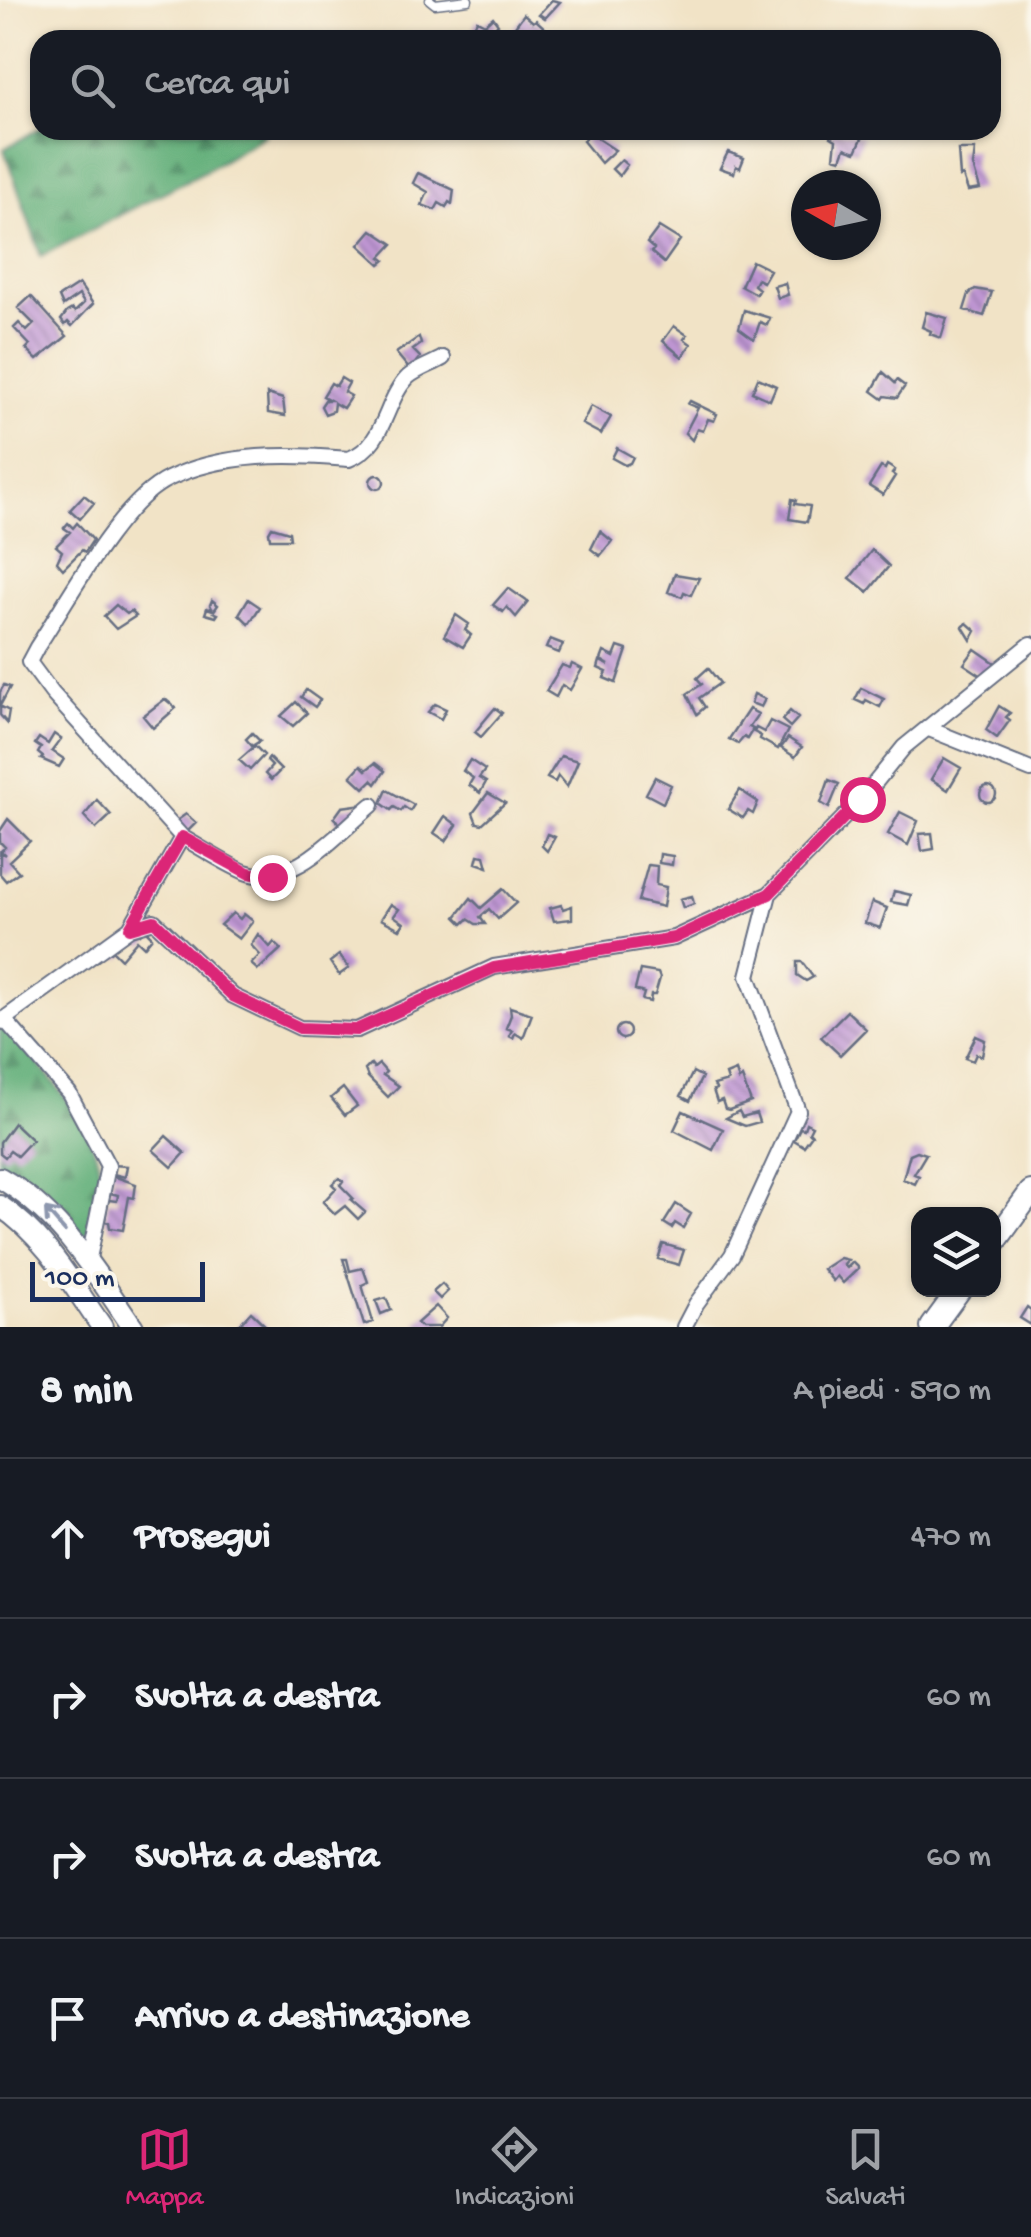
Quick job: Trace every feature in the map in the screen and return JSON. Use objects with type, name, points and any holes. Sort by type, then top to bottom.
[{"type":"main road","points":[[0,1178],[45,1208],[133,1327]]},
{"type":"main road","points":[[1001,1233],[1031,1192]]},
{"type":"main road","points":[[0,1206],[43,1243],[102,1327]]},
{"type":"main road","points":[[932,1327],[955,1297]]},
{"type":"street","points":[[372,805],[300,865],[272,877],[248,873],[182,837],[52,693],[30,662],[100,550],[151,490],[169,478],[242,457],[349,459],[361,454],[373,441],[408,378],[443,358]]},
{"type":"street","points":[[88,1263],[108,1166],[69,1093],[2,1021],[130,928],[154,921],[233,996],[300,1028],[356,1030],[494,968],[674,938],[769,894],[862,799],[904,747],[1031,644]]},
{"type":"street","points":[[929,728],[1031,770]]},
{"type":"street","points":[[130,928],[182,837]]},
{"type":"street","points":[[684,1327],[732,1255],[798,1111],[748,976],[769,894]]},
{"type":"lane","points":[[430,0],[435,4],[468,0]]},
{"type":"green space","points":[[30,134],[30,140],[257,140],[41,256],[4,149]]},
{"type":"green space","points":[[0,1020],[77,1114],[97,1156],[100,1184],[85,1245],[37,1190],[0,1168]]},
{"type":"building","points":[[552,0],[560,2],[545,18],[539,14]]},
{"type":"building","points":[[524,14],[547,30],[514,30]]},
{"type":"building","points":[[493,17],[498,24],[492,30],[485,25],[481,30],[473,29],[477,20],[485,24]]},
{"type":"building","points":[[600,140],[615,150],[601,163],[583,141]]},
{"type":"building","points":[[836,140],[861,140],[856,152],[845,148],[841,159],[834,157]]},
{"type":"building","points":[[958,150],[975,150],[973,166],[980,189],[968,191],[963,176],[960,177]]},
{"type":"building","points":[[728,152],[744,158],[734,173],[720,168]]},
{"type":"building","points":[[621,160],[627,165],[619,176],[612,169]]},
{"type":"building","points":[[418,173],[454,190],[452,204],[449,202],[446,207],[439,203],[435,210],[422,205],[428,192],[413,183]]},
{"type":"building","points":[[659,227],[680,240],[664,263],[647,243]]},
{"type":"building","points":[[372,230],[393,244],[380,264],[359,245]]},
{"type":"building","points":[[752,261],[770,270],[763,282],[757,279],[756,294],[741,286]]},
{"type":"building","points":[[785,283],[788,295],[778,298],[774,286]]},
{"type":"building","points":[[79,284],[93,304],[72,326],[68,322],[65,325],[61,320],[67,312],[75,312],[84,303],[79,295],[63,306],[59,297]]},
{"type":"building","points":[[975,289],[992,292],[984,316],[964,310]]},
{"type":"building","points":[[31,296],[67,336],[37,360],[26,349],[30,345],[14,328],[19,323],[27,331],[34,324],[18,308]]},
{"type":"building","points":[[744,310],[770,318],[767,325],[760,322],[754,339],[739,328]]},
{"type":"building","points":[[926,312],[947,318],[941,338],[922,327]]},
{"type":"building","points":[[674,326],[687,335],[684,339],[691,344],[682,357],[663,341]]},
{"type":"building","points":[[419,337],[421,344],[413,350],[420,357],[416,362],[419,364],[411,371],[396,353]]},
{"type":"building","points":[[883,372],[905,386],[897,398],[883,399],[872,391]]},
{"type":"building","points":[[341,378],[349,383],[344,392],[351,396],[343,408],[334,403],[333,411],[325,414],[321,406],[330,400],[323,396],[331,383],[336,386]]},
{"type":"building","points":[[758,378],[776,386],[770,400],[752,392]]},
{"type":"building","points":[[267,394],[283,399],[285,416],[268,413]]},
{"type":"building","points":[[690,401],[717,414],[714,421],[708,419],[703,431],[697,429],[692,440],[685,433],[698,408],[688,404]]},
{"type":"building","points":[[591,406],[611,417],[601,434],[582,424]]},
{"type":"building","points":[[617,448],[633,457],[630,463],[625,465],[612,458]]},
{"type":"building","points":[[887,465],[895,470],[895,476],[883,495],[869,486],[881,467],[885,469]]},
{"type":"building","points":[[377,475],[384,482],[377,489],[370,482]]},
{"type":"building","points":[[84,495],[94,503],[80,519],[70,510]]},
{"type":"building","points":[[792,499],[795,504],[810,506],[807,522],[789,519]]},
{"type":"building","points":[[68,523],[73,528],[77,523],[93,540],[85,552],[82,550],[63,569],[57,562],[62,551],[56,546],[70,532],[64,528]]},
{"type":"building","points":[[272,527],[289,532],[290,539],[270,539]]},
{"type":"building","points":[[600,531],[612,541],[600,556],[591,549]]},
{"type":"building","points":[[872,550],[889,566],[868,592],[850,578]]},
{"type":"building","points":[[675,574],[699,578],[691,595],[684,592],[682,597],[668,592]]},
{"type":"building","points":[[508,588],[528,602],[516,617],[507,607],[503,612],[493,605]]},
{"type":"building","points":[[248,599],[260,607],[249,624],[239,614]]},
{"type":"building","points":[[212,600],[218,605],[213,612],[218,614],[216,617],[205,614],[207,608],[213,610]]},
{"type":"building","points":[[116,605],[136,616],[116,629],[104,616]]},
{"type":"building","points":[[456,615],[469,624],[465,630],[471,635],[463,647],[444,636]]},
{"type":"building","points":[[967,623],[976,631],[971,640],[963,627]]},
{"type":"building","points":[[550,639],[563,644],[559,653],[546,648]]},
{"type":"building","points":[[618,647],[627,650],[616,683],[604,678],[607,672],[598,668],[600,661],[609,665],[601,660],[604,652],[614,657]]},
{"type":"building","points":[[975,649],[998,665],[985,678],[964,664]]},
{"type":"building","points":[[572,664],[582,669],[570,690],[562,685],[556,697],[546,691],[562,665],[570,668]]},
{"type":"building","points":[[708,668],[720,683],[699,698],[705,707],[697,714],[687,694],[702,684],[697,678]]},
{"type":"building","points":[[4,685],[10,687],[0,706],[0,692]]},
{"type":"building","points":[[861,688],[884,699],[880,707],[855,700]]},
{"type":"building","points":[[306,690],[320,700],[315,707],[301,697]]},
{"type":"building","points":[[754,694],[765,699],[761,707],[751,703]]},
{"type":"building","points":[[165,699],[176,708],[153,728],[143,716]]},
{"type":"building","points":[[296,702],[307,713],[293,726],[281,716]]},
{"type":"building","points":[[435,704],[446,709],[441,719],[428,712]]},
{"type":"building","points":[[0,706],[9,711],[7,723],[0,715]]},
{"type":"building","points":[[999,706],[1010,713],[1006,717],[1010,720],[997,738],[986,730]]},
{"type":"building","points":[[495,708],[502,713],[481,737],[475,732]]},
{"type":"building","points":[[749,709],[758,714],[749,727],[753,729],[747,739],[744,737],[738,744],[729,739]]},
{"type":"building","points":[[790,711],[798,718],[790,727],[782,720]]},
{"type":"building","points":[[770,721],[788,730],[778,749],[754,732],[756,728],[764,732]]},
{"type":"building","points":[[252,733],[260,741],[252,746],[246,739]]},
{"type":"building","points":[[54,734],[61,739],[52,751],[64,759],[59,767],[41,759],[41,748],[35,744],[39,738],[48,744]]},
{"type":"building","points":[[788,738],[802,747],[795,757],[781,748]]},
{"type":"building","points":[[255,746],[264,755],[250,770],[239,760]]},
{"type":"building","points":[[561,756],[578,761],[567,787],[558,776],[555,782],[547,778]]},
{"type":"building","points":[[269,758],[281,770],[271,780],[265,774],[272,766]]},
{"type":"building","points":[[944,758],[961,768],[948,790],[931,779]]},
{"type":"building","points":[[470,760],[485,770],[479,778],[486,782],[480,793],[469,785],[473,778],[463,771]]},
{"type":"building","points":[[375,763],[385,771],[376,784],[372,780],[364,788],[351,776],[361,765],[366,770]]},
{"type":"building","points":[[655,777],[671,785],[663,803],[646,794]]},
{"type":"building","points":[[829,780],[839,784],[829,808],[821,803]]},
{"type":"building","points":[[988,786],[996,794],[988,802],[980,794]]},
{"type":"building","points":[[387,790],[414,805],[410,811],[404,807],[401,811],[394,807],[391,810],[381,803]]},
{"type":"building","points":[[740,790],[758,802],[753,814],[748,811],[743,818],[728,809]]},
{"type":"building","points":[[488,793],[505,803],[482,824],[477,823],[473,813]]},
{"type":"building","points":[[97,800],[111,815],[96,829],[84,816]]},
{"type":"building","points":[[363,804],[340,824],[334,818],[342,807]]},
{"type":"building","points":[[900,812],[918,821],[908,845],[888,834]]},
{"type":"building","points":[[186,814],[196,823],[186,833],[175,822]]},
{"type":"building","points":[[445,816],[457,825],[446,841],[434,833]]},
{"type":"building","points":[[8,819],[30,841],[9,861],[19,872],[6,881],[0,874],[0,852],[5,855],[1,851],[5,847],[0,842],[0,831]]},
{"type":"building","points":[[932,833],[934,849],[922,851],[919,834]]},
{"type":"building","points":[[547,834],[555,837],[547,851],[542,846]]},
{"type":"building","points":[[660,854],[673,856],[672,865],[659,863]]},
{"type":"building","points":[[478,855],[485,856],[488,867],[476,863]]},
{"type":"building","points":[[648,865],[657,866],[656,885],[666,887],[663,907],[638,901]]},
{"type":"building","points":[[503,889],[516,903],[498,919],[489,909],[480,917],[485,924],[468,919],[463,924],[456,917],[471,898],[481,908]]},
{"type":"building","points":[[894,891],[911,895],[908,905],[891,902]]},
{"type":"building","points":[[692,896],[694,904],[683,908],[680,899]]},
{"type":"building","points":[[872,902],[887,908],[880,928],[865,923]]},
{"type":"building","points":[[391,904],[399,909],[394,916],[404,923],[400,929],[381,919]]},
{"type":"building","points":[[561,905],[563,909],[572,906],[572,919],[554,921],[550,908]]},
{"type":"building","points":[[233,913],[240,919],[244,914],[253,921],[239,939],[220,925]]},
{"type":"building","points":[[145,930],[152,937],[144,947],[137,940],[121,959],[112,950],[137,931],[140,934]]},
{"type":"building","points":[[258,934],[270,947],[274,942],[281,949],[258,970],[251,964],[260,955],[251,945]]},
{"type":"building","points":[[339,955],[349,968],[339,975],[330,962]]},
{"type":"building","points":[[797,962],[802,962],[813,977],[806,981],[797,975]]},
{"type":"building","points":[[640,970],[658,973],[660,978],[650,1002],[642,1000],[644,993],[635,990]]},
{"type":"building","points":[[510,1007],[532,1014],[523,1038],[515,1033],[513,1038],[509,1036],[512,1030],[506,1028]]},
{"type":"building","points":[[847,1011],[866,1029],[840,1055],[821,1037]]},
{"type":"building","points":[[623,1025],[630,1032],[623,1039],[616,1032]]},
{"type":"building","points":[[976,1036],[985,1040],[982,1056],[976,1054],[973,1061],[965,1058]]},
{"type":"building","points":[[371,1064],[374,1068],[379,1064],[386,1072],[383,1075],[399,1086],[388,1097],[368,1077],[365,1070]]},
{"type":"building","points":[[736,1071],[751,1102],[729,1110],[722,1100],[717,1102],[713,1090],[714,1085],[728,1081],[726,1075]]},
{"type":"building","points":[[693,1072],[702,1077],[690,1101],[681,1096]]},
{"type":"building","points":[[343,1088],[357,1106],[345,1115],[331,1098]]},
{"type":"building","points":[[683,1111],[723,1129],[713,1150],[674,1130]]},
{"type":"building","points":[[739,1111],[742,1117],[756,1113],[759,1122],[745,1126],[726,1118]]},
{"type":"building","points":[[14,1123],[32,1140],[17,1156],[10,1151],[5,1157],[0,1153],[0,1142]]},
{"type":"building","points":[[806,1123],[812,1126],[812,1135],[804,1146],[794,1140]]},
{"type":"building","points":[[166,1136],[185,1153],[172,1167],[153,1150]]},
{"type":"building","points":[[910,1154],[926,1154],[914,1174],[919,1176],[915,1184],[903,1179]]},
{"type":"building","points":[[112,1165],[127,1166],[125,1177],[113,1174]]},
{"type":"building","points":[[113,1176],[136,1184],[134,1198],[129,1197],[123,1230],[110,1228],[105,1221],[108,1200],[117,1201],[118,1195],[110,1193]]},
{"type":"building","points":[[339,1178],[351,1200],[365,1212],[358,1219],[345,1206],[335,1214],[323,1202],[336,1188],[332,1184]]},
{"type":"building","points":[[676,1204],[691,1214],[683,1228],[664,1223]]},
{"type":"building","points":[[663,1244],[684,1250],[679,1265],[658,1259]]},
{"type":"building","points":[[840,1258],[848,1260],[844,1265],[847,1268],[853,1262],[859,1268],[843,1283],[837,1276],[833,1281],[823,1269]]},
{"type":"building","points":[[343,1259],[347,1259],[350,1271],[363,1268],[368,1282],[362,1285],[373,1322],[364,1325]]},
{"type":"building","points":[[442,1284],[448,1291],[440,1299],[433,1292]]},
{"type":"building","points":[[386,1298],[391,1310],[381,1314],[376,1301]]},
{"type":"building","points":[[436,1306],[447,1318],[439,1327],[421,1327],[417,1323]]},
{"type":"building","points":[[1027,1307],[1031,1310],[1031,1325],[1020,1318]]},
{"type":"building","points":[[251,1312],[267,1327],[237,1327]]},
{"type":"route","points":[[272,877],[248,873],[182,837],[130,928],[154,921],[233,996],[300,1028],[356,1030],[494,968],[674,938],[769,894],[862,799]]}]
